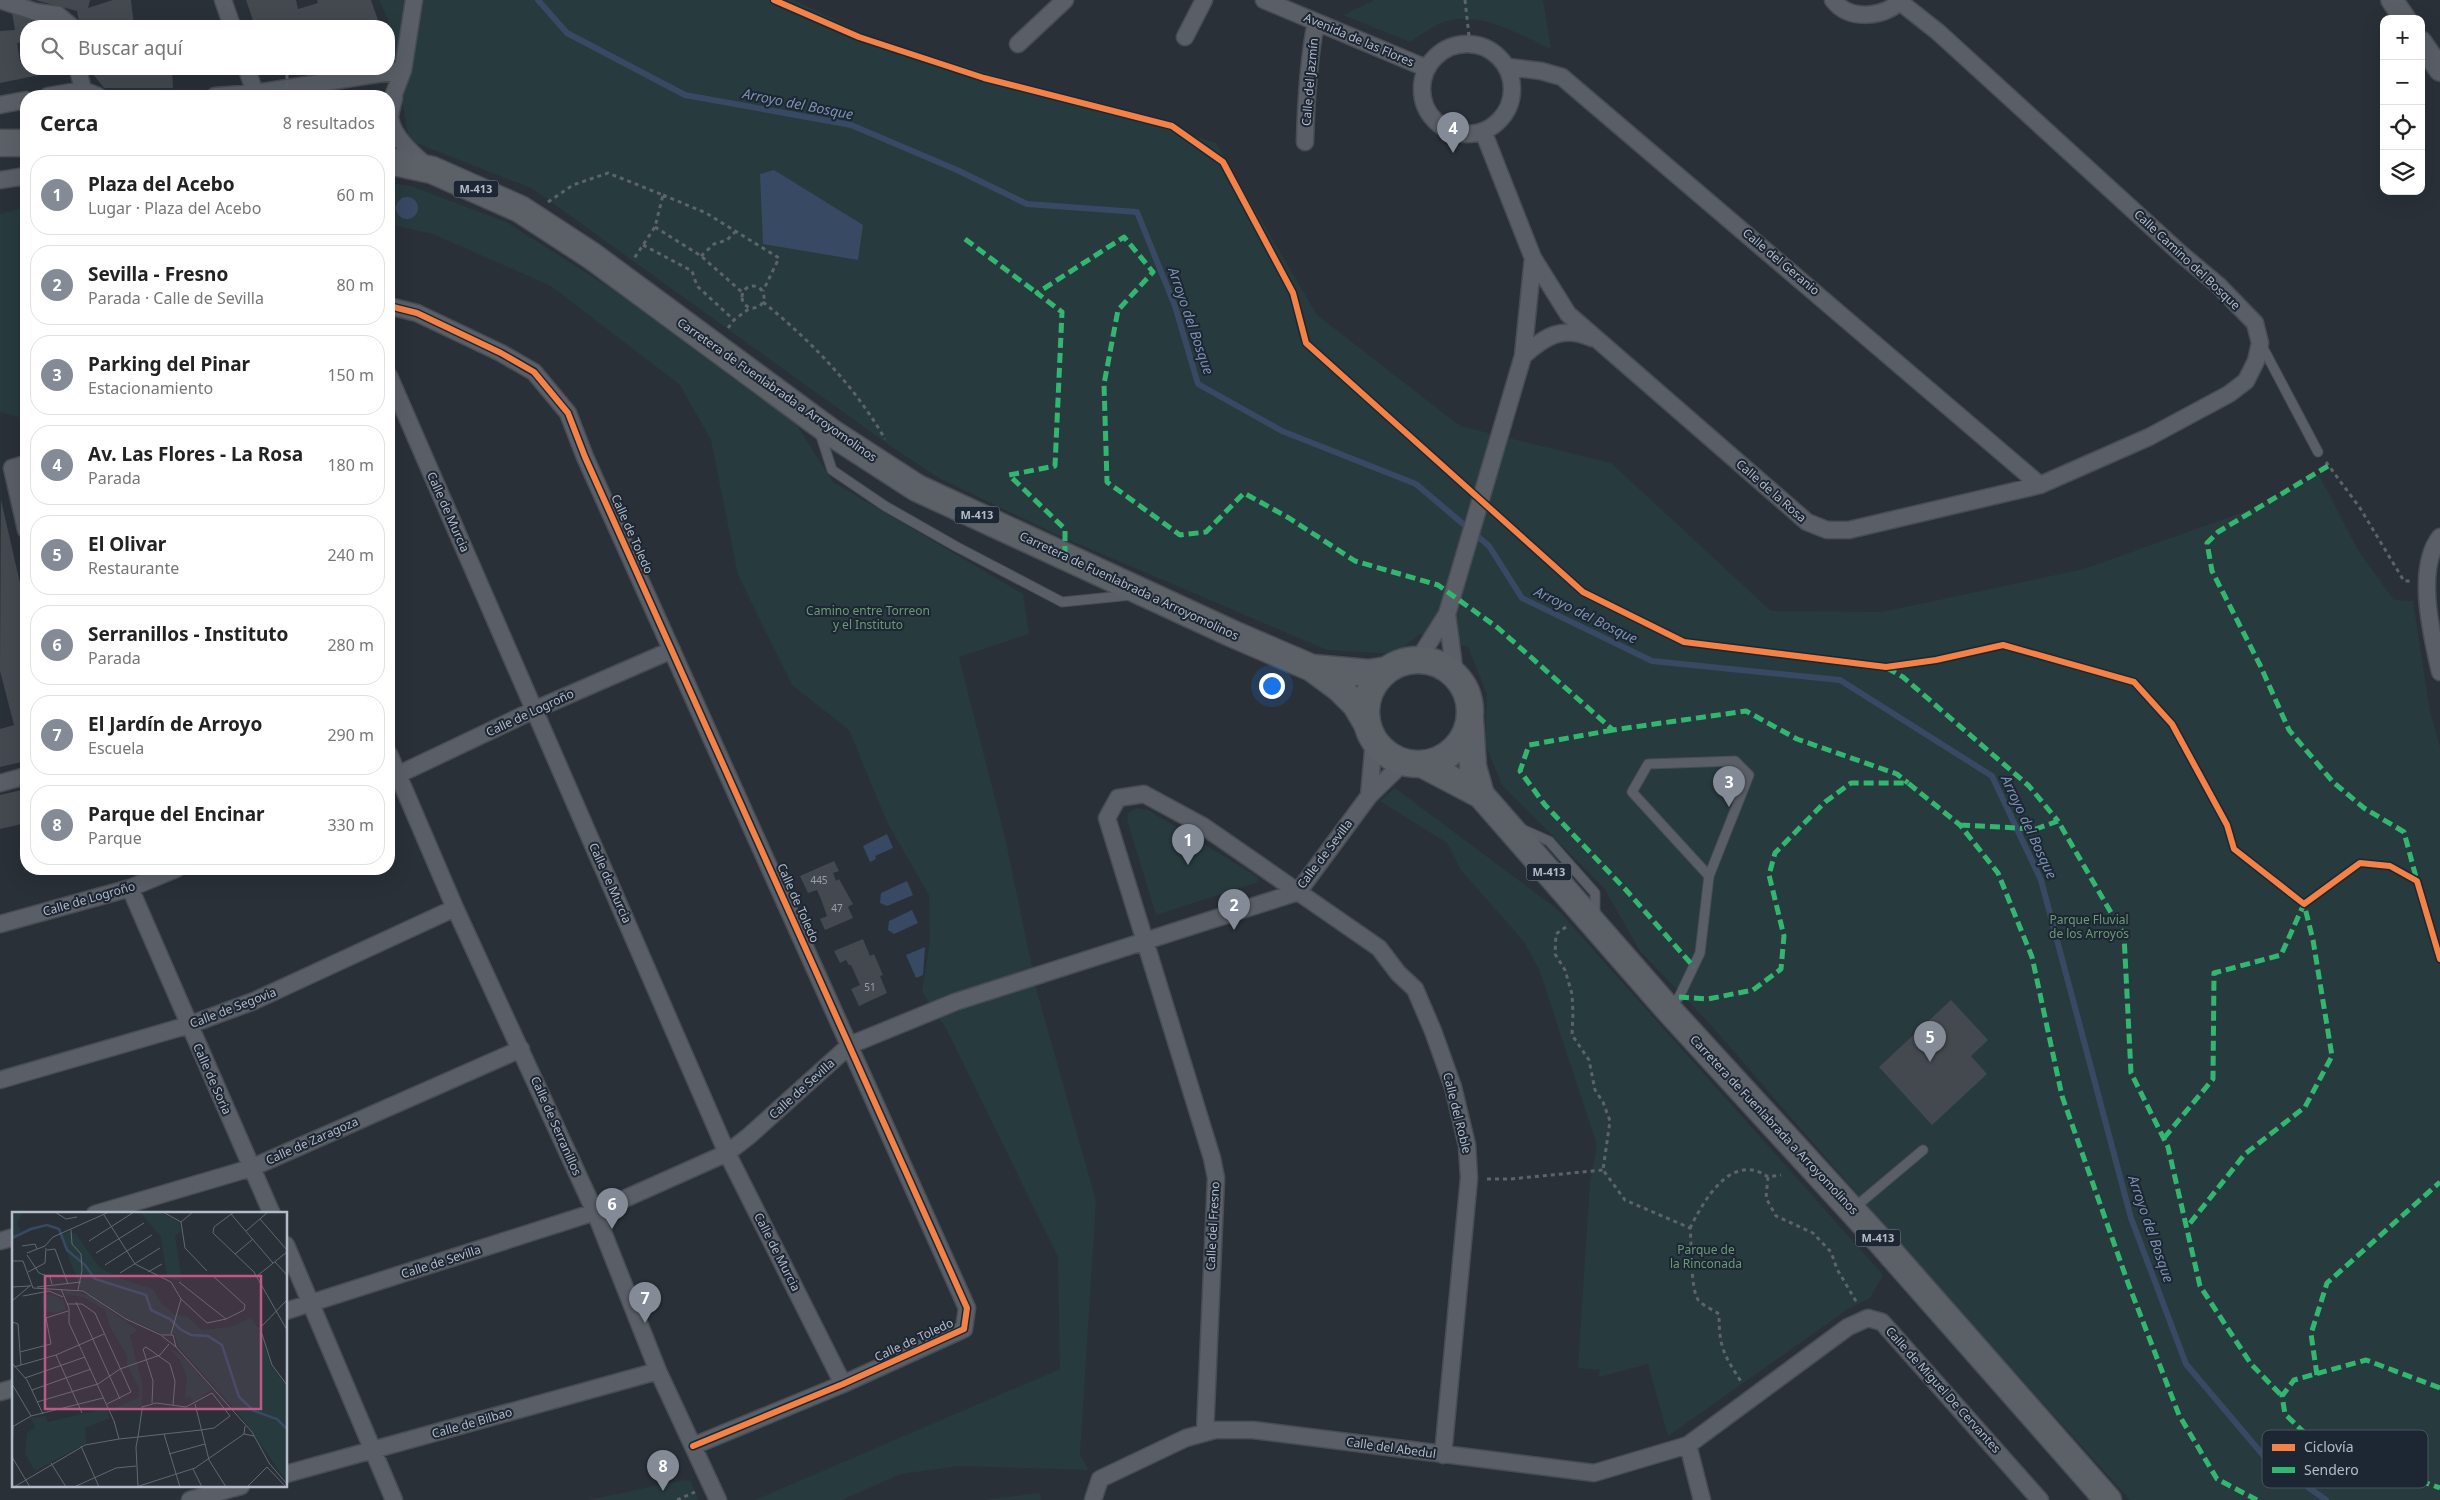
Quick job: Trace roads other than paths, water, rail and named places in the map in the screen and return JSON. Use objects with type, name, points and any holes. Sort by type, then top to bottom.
[{"type":"main road","points":[[0,143],[20,143]]},
{"type":"main road","name":"Carretera de Fuenlabrada a Arroyomolinos","points":[[395,162],[432,170],[520,209],[592,256],[816,421],[917,488],[1312,668],[1339,688],[1356,705],[1370,732]]},
{"type":"main road","name":"M-413","points":[[1370,732],[1382,750],[1413,763],[1438,760],[1452,751],[1466,732],[1469,724],[1470,708],[1463,685],[1455,675],[1438,664],[1418,660],[1396,665],[1387,670]]},
{"type":"main road","name":"Carretera de Fuenlabrada a Arroyomolinos","points":[[1312,668],[1369,673],[1387,670]]},
{"type":"main road","points":[[1370,732],[1366,709],[1369,694],[1376,681],[1387,670]]},
{"type":"main road","name":"Carretera de Fuenlabrada a Arroyomolinos","points":[[1470,708],[1473,767],[1481,795],[1668,1009],[1852,1210],[2108,1500]]},
{"type":"main road","name":"Carretera de Fuenlabrada a Arroyomolinos","points":[[1413,763],[1481,795]]},
{"type":"street","points":[[0,0],[36,12],[58,15],[63,20]]},
{"type":"street","points":[[223,0],[230,20]]},
{"type":"street","points":[[395,97],[414,0]]},
{"type":"street","points":[[1018,44],[1065,0]]},
{"type":"street","points":[[1185,37],[1204,0]]},
{"type":"street","name":"Avenida de las Flores","points":[[1264,0],[1426,68]]},
{"type":"street","points":[[1833,0],[1851,12],[1867,15],[1890,10],[1901,1]]},
{"type":"street","name":"Calle Camino del Bosque","points":[[1901,1],[1938,32],[2180,253],[2218,284],[2255,324],[2260,343]]},
{"type":"street","name":"Calle del Jazmín","points":[[1305,142],[1306,98],[1316,22]]},
{"type":"street","points":[[1458,44],[1482,46],[1497,54],[1508,67],[1513,83],[1512,100],[1506,114],[1494,126],[1483,131],[1465,134],[1452,132],[1435,121],[1427,110],[1421,92],[1426,68],[1442,51],[1458,44]]},
{"type":"street","points":[[2425,48],[2440,70]]},
{"type":"street","name":"Calle del Geranio","points":[[1508,67],[1541,71],[1562,77],[2040,485]]},
{"type":"street","points":[[81,75],[89,90]]},
{"type":"street","points":[[249,75],[254,90]]},
{"type":"street","points":[[281,90],[400,76]]},
{"type":"street","points":[[386,90],[400,76]]},
{"type":"street","points":[[395,90],[400,76]]},
{"type":"street","points":[[0,105],[20,101]]},
{"type":"street","points":[[395,128],[411,152],[432,170]]},
{"type":"street","name":"Calle de la Rosa","points":[[1483,131],[1533,258],[1568,314],[1807,522],[1827,530],[1849,530],[2040,485]]},
{"type":"street","points":[[0,180],[20,177]]},
{"type":"street","points":[[1418,660],[1447,614],[1523,356],[1533,258]]},
{"type":"street","name":"Calle de Toledo","points":[[395,308],[417,313],[534,372],[568,413],[584,457],[967,1308],[964,1329],[843,1384],[693,1446]]},
{"type":"street","name":"Calle de la Rosa","points":[[1523,356],[1539,341],[1563,332],[1578,332],[1599,342]]},
{"type":"street","points":[[2040,485],[2149,437],[2228,394],[2246,381],[2256,361],[2260,343]]},
{"type":"street","name":"Calle de Murcia","points":[[395,390],[727,1152],[843,1384]]},
{"type":"street","points":[[20,466],[12,468],[20,503]]},
{"type":"street","points":[[2440,537],[2432,554],[2426,581],[2432,636],[2440,672]]},
{"type":"street","points":[[1447,614],[1455,675]]},
{"type":"street","name":"Calle de Logroño","points":[[395,776],[534,710],[672,650]]},
{"type":"street","points":[[1369,796],[1370,732]]},
{"type":"street","name":"Calle de Sevilla","points":[[288,1310],[594,1212],[727,1152],[749,1136],[850,1046],[955,1002],[1145,939],[1298,892],[1369,796],[1413,763]]},
{"type":"street","points":[[0,783],[20,778]]},
{"type":"street","name":"Calle de Serranillos","points":[[395,778],[521,1049],[594,1212],[658,1371],[718,1500]]},
{"type":"street","name":"Calle del Roble","points":[[1145,939],[1107,818],[1118,798],[1144,794],[1203,826],[1379,948],[1398,973],[1415,989],[1453,1088],[1467,1145],[1469,1178],[1443,1455]]},
{"type":"street","name":"Calle de Logroño","points":[[0,924],[130,888],[161,875]]},
{"type":"street","name":"Calle de Soria","points":[[130,888],[271,1212]]},
{"type":"street","name":"Calle de Segovia","points":[[0,1080],[189,1025],[254,1001],[455,908]]},
{"type":"street","name":"Calle del Fresno","points":[[1145,939],[1212,1158],[1216,1178],[1205,1433]]},
{"type":"street","name":"Calle de Zaragoza","points":[[102,1212],[251,1168],[521,1049]]},
{"type":"street","points":[[288,1249],[313,1304],[394,1500]]},
{"type":"street","name":"Calle de Miguel De Cervantes","points":[[1688,1444],[1848,1327],[1868,1318],[1882,1322],[2040,1500]]},
{"type":"street","name":"Calle de Bilbao","points":[[288,1473],[658,1371]]},
{"type":"street","name":"Calle del Abedul","points":[[1093,1500],[1100,1479],[1186,1438],[1215,1430],[1253,1430],[1305,1435],[1594,1474],[1688,1444]]},
{"type":"street","points":[[1688,1444],[1702,1500]]},
{"type":"street","points":[[190,1500],[234,1488]]},
{"type":"lane","points":[[2260,343],[2318,452]]},
{"type":"lane","points":[[816,421],[832,470],[886,506],[1018,579],[1062,602],[1146,594]]},
{"type":"lane","points":[[1668,1009],[1679,997],[1700,952],[1709,876],[1749,775],[1735,761],[1648,764],[1632,792],[1709,876]]},
{"type":"lane","points":[[1852,1210],[1922,1150]]},
{"type":"water","points":[[774,170],[863,225],[858,260],[763,244],[760,174]]},
{"type":"water","points":[[407,197],[415,200],[418,208],[415,216],[407,219],[399,216],[396,208],[399,200]]},
{"type":"water","points":[[887,834],[893,848],[875,856],[876,859],[870,862],[863,846]]},
{"type":"water","points":[[907,881],[913,895],[887,906],[880,903],[881,893]]},
{"type":"water","points":[[912,910],[918,923],[894,934],[888,930],[889,921]]},
{"type":"water","points":[[925,947],[923,975],[916,978],[906,955]]},
{"type":"waterway","name":"Arroyo del Bosque","points":[[538,0],[567,33],[685,95],[851,125],[957,170],[1027,204],[1137,212],[1175,306],[1198,384],[1282,431],[1416,484],[1489,546],[1522,598],[1652,661],[1840,680],[1992,776],[2041,880],[2131,1218],[2186,1364],[2262,1454]]},
{"type":"waterway","name":"Arroyo del Bosque","points":[[2309,1488],[2326,1500]]},
{"type":"place","name":"Av. Las Flores - La Rosa","points":[[1453,153]]},
{"type":"place","name":"Parking del Pinar","points":[[1729,807]]},
{"type":"place","name":"Plaza del Acebo","points":[[1188,865]]},
{"type":"place","name":"Sevilla - Fresno","points":[[1234,930]]},
{"type":"place","name":"El Olivar","points":[[1930,1062]]},
{"type":"place","name":"Serranillos - Instituto","points":[[612,1229]]},
{"type":"place","name":"El Jardín de Arroyo","points":[[645,1323]]},
{"type":"place","name":"Parque del Encinar","points":[[663,1491]]},
{"type":"park label","name":"Camino entre Torreon y el Instituto","points":[[868,618]]},
{"type":"park label","name":"Parque Fluvial de los Arroyos","points":[[2089,927]]},
{"type":"park label","name":"Parque de la Rinconada","points":[[1706,1257]]}]
